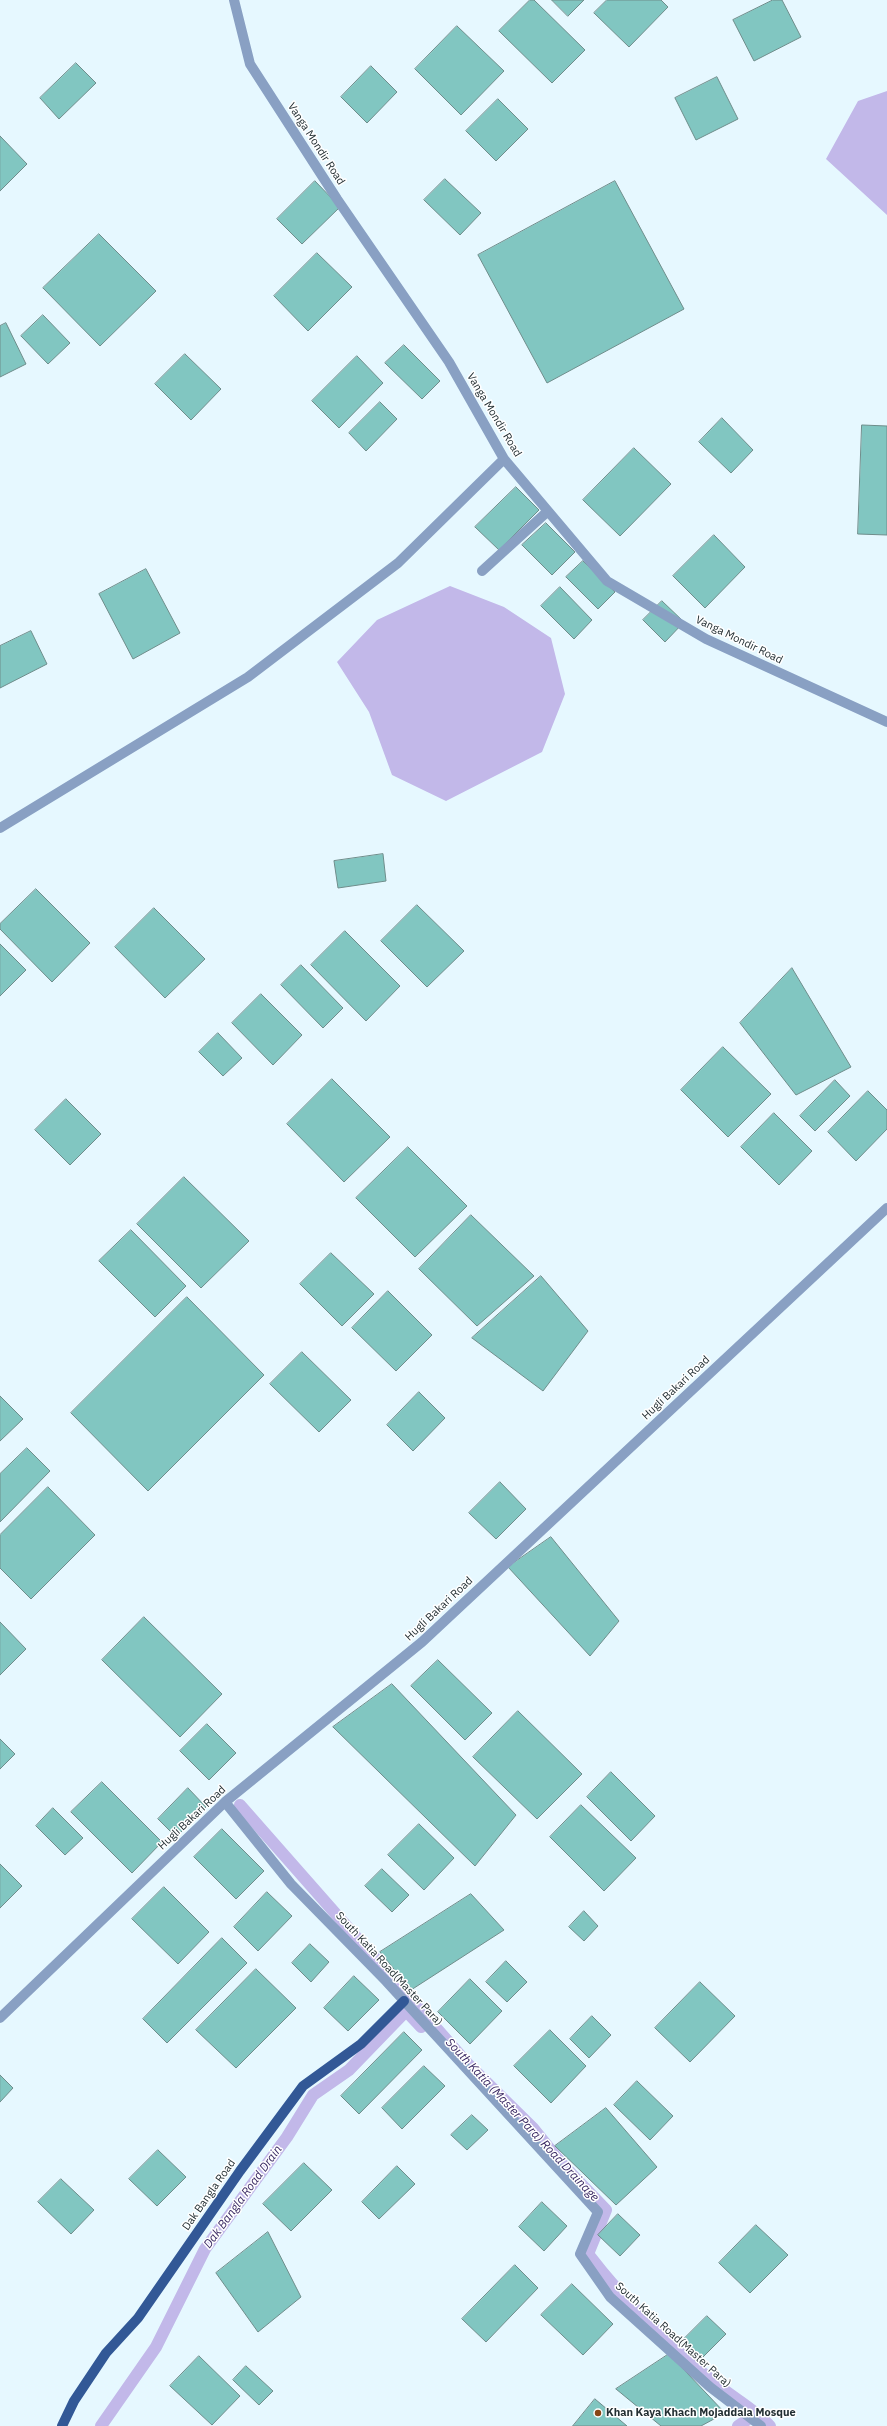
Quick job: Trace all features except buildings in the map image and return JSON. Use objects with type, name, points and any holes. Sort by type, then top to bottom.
[{"type":"main road","name":"Dak Bangla Road","points":[[62,2426],[74,2401],[106,2353],[138,2318],[303,2086],[361,2044],[404,2001]]},
{"type":"street","name":"Vanga Mondir Road","points":[[234,0],[250,64],[337,199],[449,362],[504,459],[607,581],[706,640],[887,722]]},
{"type":"street","points":[[0,828],[248,677],[398,563],[504,459]]},
{"type":"street","points":[[482,571],[548,511]]},
{"type":"street","name":"Hugli Bakari Road","points":[[0,2018],[225,1802],[422,1642],[887,1208]]},
{"type":"street","name":"South Katia Road(Master Para)","points":[[225,1802],[291,1884],[404,2001],[598,2212],[580,2254],[610,2297],[710,2387],[754,2424]]},
{"type":"shaded area","points":[[887,91],[887,215],[826,159],[858,101]]},
{"type":"shaded area","points":[[450,586],[504,607],[551,638],[565,694],[542,752],[446,801],[392,775],[369,712],[337,662],[377,620]]},
{"type":"waterway","name":"South Katia (Master Para) Road Drainage","points":[[240,1805],[467,2063],[533,2128],[561,2163],[606,2210],[588,2254],[602,2272],[633,2307],[667,2341],[702,2373],[746,2405],[770,2426]]},
{"type":"waterway","name":"Dak Bangla Road Drain","points":[[101,2426],[156,2347],[205,2249],[287,2137],[313,2095],[349,2070],[406,2011],[421,2027]]},
{"type":"waterway","points":[[738,2426],[747,2420]]},
{"type":"place","name":"Khan Kaya Khach Mojaddaia Mosque","points":[[598,2413]]}]
